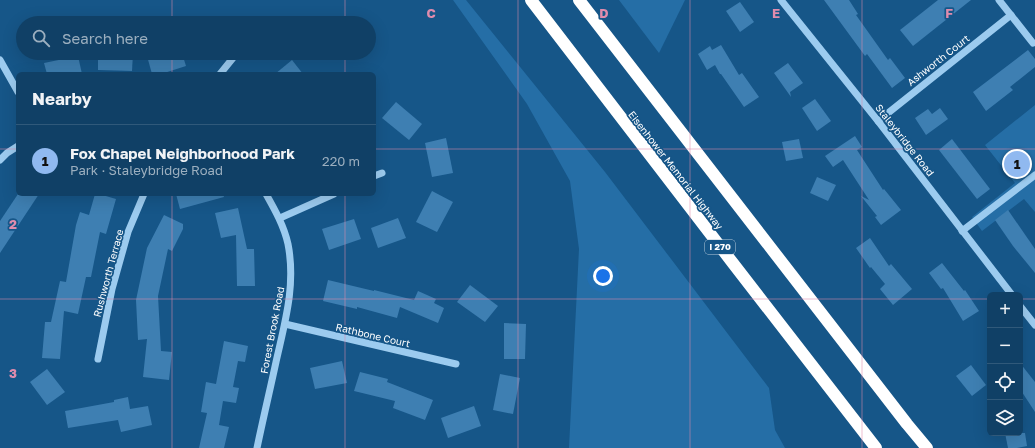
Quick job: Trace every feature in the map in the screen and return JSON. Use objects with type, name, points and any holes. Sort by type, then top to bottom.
[{"type":"highway","points":[[523,0],[565,46]]},
{"type":"highway","name":"Eisenhower Memorial Highway","points":[[531,0],[876,448]]},
{"type":"highway","points":[[579,0],[927,448]]},
{"type":"street","name":"Staleybridge Road","points":[[781,0],[878,121],[1010,292]]},
{"type":"street","points":[[999,0],[1033,43]]},
{"type":"street","name":"Ashworth Court","points":[[878,121],[1011,15]]},
{"type":"street","points":[[0,60],[16,88]]},
{"type":"street","points":[[222,72],[231,60]]},
{"type":"street","points":[[0,160],[16,147]]},
{"type":"street","points":[[376,175],[382,173]]},
{"type":"street","points":[[962,231],[1035,175]]},
{"type":"street","name":"Rushworth Terrace","points":[[98,359],[112,290],[128,232],[143,196]]},
{"type":"street","name":"Forest Brook Road","points":[[257,448],[290,298],[291,270],[288,243],[280,218],[267,196]]},
{"type":"street","points":[[280,218],[330,196]]},
{"type":"street","points":[[1023,310],[1035,325]]},
{"type":"street","name":"Rathbone Court","points":[[285,324],[456,364]]},
{"type":"shaded area","points":[[453,0],[466,0],[605,172],[769,388],[775,430],[785,448],[569,448],[579,249],[570,181],[527,104]]},
{"type":"shaded area","points":[[619,0],[685,0],[659,53]]},
{"type":"shaded area","points":[[1035,105],[1035,212],[1024,199],[982,231],[972,217],[1015,183],[985,145]]},
{"type":"building","points":[[824,0],[849,0],[858,14],[856,15],[888,60],[890,58],[905,78],[892,88],[867,54],[865,56]]},
{"type":"building","points":[[938,0],[971,0],[913,46],[900,30]]},
{"type":"building","points":[[740,2],[754,22],[740,32],[726,11]]},
{"type":"building","points":[[721,45],[739,75],[742,73],[759,97],[744,107],[715,65],[707,70],[698,54],[710,46],[712,50]]},
{"type":"building","points":[[1028,50],[1035,59],[1035,67],[1010,87],[1013,90],[986,111],[973,92]]},
{"type":"building","points":[[59,60],[79,60],[82,72],[46,72],[44,63]]},
{"type":"building","points":[[98,60],[133,60],[132,71],[98,70]]},
{"type":"building","points":[[148,60],[184,60],[186,66],[167,72],[151,72]]},
{"type":"building","points":[[292,60],[301,72],[277,72]]},
{"type":"building","points":[[788,63],[803,83],[790,92],[791,97],[774,73]]},
{"type":"building","points":[[815,99],[831,121],[817,131],[802,108]]},
{"type":"building","points":[[396,102],[422,124],[409,140],[382,118]]},
{"type":"building","points":[[940,108],[948,119],[926,135],[915,118],[928,109],[932,114]]},
{"type":"building","points":[[855,136],[862,147],[857,150],[883,190],[884,189],[901,210],[881,225],[875,217],[877,216],[861,196],[869,200],[843,160],[833,167],[825,156]]},
{"type":"building","points":[[446,138],[453,173],[432,177],[425,143]]},
{"type":"building","points":[[799,139],[803,158],[786,161],[782,142]]},
{"type":"building","points":[[952,139],[990,189],[977,199],[939,150]]},
{"type":"building","points":[[817,177],[836,185],[828,201],[810,193]]},
{"type":"building","points":[[432,191],[453,202],[437,232],[416,222]]},
{"type":"building","points":[[17,196],[38,196],[0,253],[0,221]]},
{"type":"building","points":[[94,196],[106,196],[116,199],[106,234],[100,232],[91,277],[86,277],[78,314],[64,311],[60,359],[42,358],[45,322],[51,322],[60,281],[66,282],[76,225],[80,212],[89,215]]},
{"type":"building","points":[[177,196],[224,197],[180,209]]},
{"type":"building","points":[[238,208],[247,249],[254,249],[255,286],[237,286],[236,235],[221,238],[215,213]]},
{"type":"building","points":[[1008,210],[1035,249],[1035,273],[1013,246],[995,220]]},
{"type":"building","points":[[164,215],[183,224],[183,229],[172,251],[168,249],[158,296],[161,351],[172,352],[169,380],[143,377],[147,339],[138,340],[136,300],[147,248]]},
{"type":"building","points":[[398,218],[406,238],[378,248],[371,228]]},
{"type":"building","points":[[354,219],[361,239],[329,250],[322,229]]},
{"type":"building","points":[[870,238],[889,266],[891,264],[912,289],[893,305],[880,289],[885,284],[871,267],[870,268],[856,248]]},
{"type":"building","points":[[942,263],[964,291],[965,290],[979,311],[963,321],[943,288],[941,289],[929,273]]},
{"type":"building","points":[[328,280],[414,300],[418,291],[436,299],[434,303],[444,308],[438,323],[400,307],[397,318],[357,307],[357,309],[323,301]]},
{"type":"building","points":[[470,285],[498,306],[485,322],[457,302]]},
{"type":"building","points":[[504,323],[526,324],[525,359],[504,359]]},
{"type":"building","points":[[224,341],[248,346],[245,362],[238,361],[233,387],[239,388],[236,403],[223,401],[219,425],[229,427],[224,448],[199,448],[207,413],[201,412],[206,382],[216,384]]},
{"type":"building","points":[[342,361],[347,383],[315,389],[310,368]]},
{"type":"building","points":[[971,365],[986,385],[972,396],[956,376]]},
{"type":"building","points":[[1023,367],[1035,382],[1035,412],[1023,394]]},
{"type":"building","points":[[47,369],[65,392],[47,405],[30,382]]},
{"type":"building","points":[[360,372],[388,379],[387,382],[433,400],[425,420],[393,408],[395,401],[354,391]]},
{"type":"building","points":[[500,374],[520,378],[513,414],[493,410]]},
{"type":"building","points":[[128,397],[130,409],[148,406],[152,425],[121,432],[118,420],[68,428],[65,411],[114,402],[114,400]]},
{"type":"building","points":[[474,406],[481,426],[448,438],[441,418]]},
{"type":"building","points":[[1023,433],[1025,433],[1027,446],[1008,448],[1006,436],[1023,436]]},
{"type":"place","name":"Fox Chapel Neighborhood Park","points":[[1017,164]]}]
